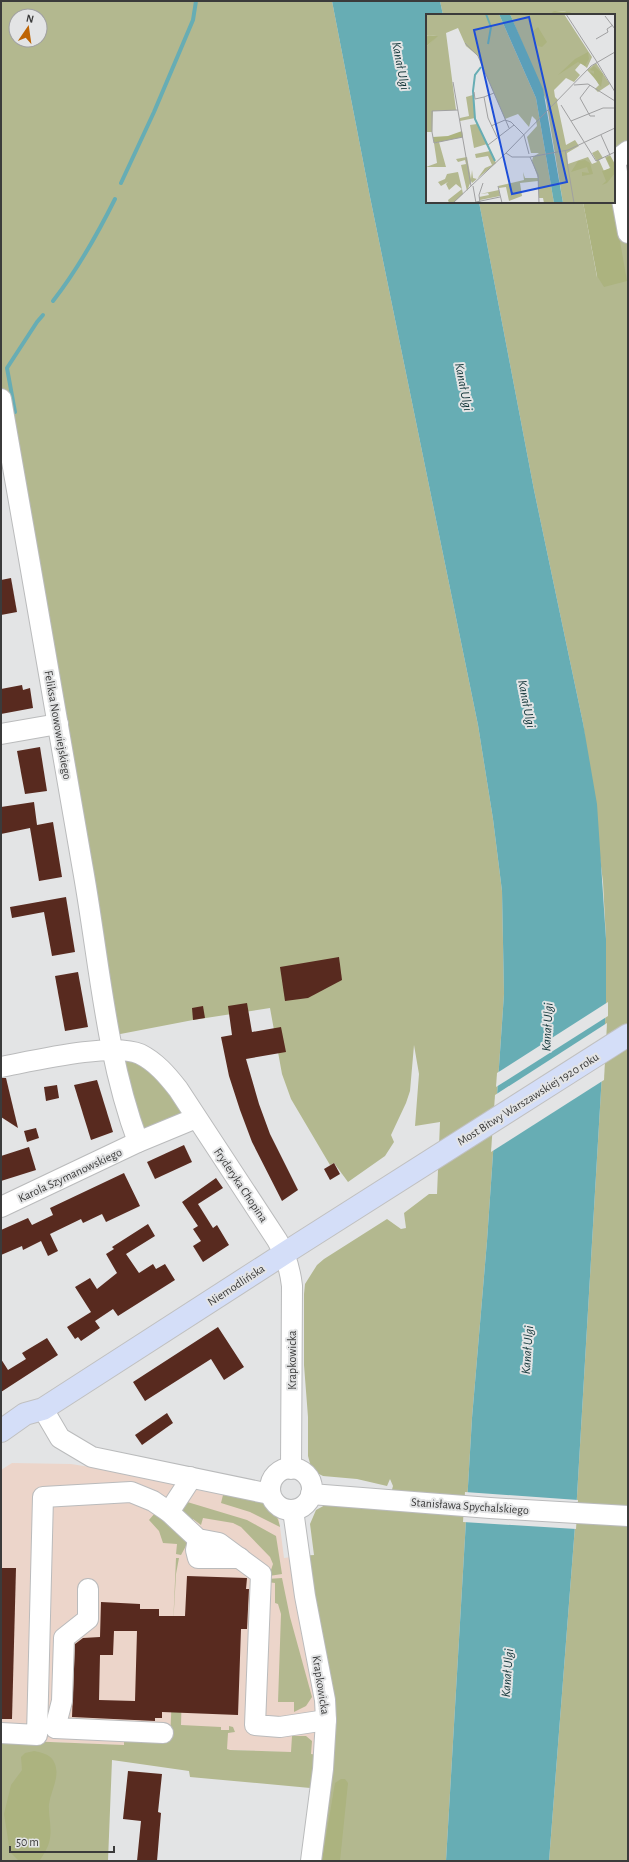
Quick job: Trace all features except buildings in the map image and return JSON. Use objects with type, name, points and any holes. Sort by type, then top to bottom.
[{"type":"main road","name":"Most Bitwy Warszawskiej 1920 roku","points":[[428,1162],[628,1035]]},
{"type":"main road","name":"Niemodlińska","points":[[1,1445],[30,1426],[44,1409],[428,1162]]},
{"type":"main road","name":"Niemodlińska","points":[[1,1430],[25,1414],[44,1409]]},
{"type":"street","points":[[628,151],[615,161],[628,233]]},
{"type":"street","name":"Feliksa Nowowiejskiego","points":[[3,408],[113,1051],[124,1101],[138,1142]]},
{"type":"street","points":[[1,734],[58,724]]},
{"type":"street","name":"Fryderyka Chopina","points":[[1,1067],[93,1051],[128,1051],[140,1054],[154,1063],[168,1075],[285,1253]]},
{"type":"street","name":"Karola Szymanowskiego","points":[[1,1207],[138,1142],[196,1118]]},
{"type":"street","name":"Krapkowicka","points":[[285,1253],[290,1269],[292,1286],[291,1469]]},
{"type":"street","points":[[44,1409],[67,1431],[84,1454],[107,1461],[270,1494]]},
{"type":"street","points":[[131,1492],[136,1466]]},
{"type":"street","points":[[291,1469],[305,1474],[312,1486],[311,1494],[305,1505],[293,1510],[286,1510],[273,1501],[270,1494],[270,1486],[277,1473],[291,1469]]},
{"type":"street","points":[[169,1512],[190,1478]]},
{"type":"street","points":[[1,1733],[37,1734],[43,1497],[131,1492],[153,1501],[169,1512],[198,1539],[219,1543],[260,1574],[255,1726],[280,1727],[326,1720]]},
{"type":"street","name":"Stanisława Spychalskiego","points":[[311,1494],[628,1516]]},
{"type":"street","name":"Krapkowicka","points":[[293,1510],[305,1596],[325,1700],[326,1720],[321,1789],[311,1861]]},
{"type":"street","points":[[88,1589],[88,1619],[64,1638],[62,1701],[55,1728],[163,1733]]},
{"type":"shaded area","points":[[12,1463],[71,1464],[159,1478],[197,1490],[261,1501],[273,1509],[279,1519],[284,1558],[299,1556],[324,1756],[281,1752],[1,1740],[1,1470]]},
{"type":"green space","points":[[1,1],[332,1],[370,197],[478,725],[493,819],[502,891],[504,994],[487,1241],[472,1418],[446,1861],[311,1861],[321,1789],[190,1777],[189,1771],[112,1760],[108,1861],[1,1861],[1,1740],[124,1745],[124,1739],[170,1740],[174,1649],[183,1649],[181,1725],[221,1727],[221,1730],[229,1730],[229,1726],[233,1727],[235,1732],[228,1733],[227,1749],[230,1750],[291,1752],[292,1736],[306,1736],[312,1741],[311,1754],[324,1756],[299,1556],[314,1555],[310,1524],[316,1510],[327,1504],[389,1500],[393,1486],[390,1479],[387,1486],[357,1479],[323,1476],[315,1472],[311,1467],[308,1456],[308,1417],[304,1365],[305,1284],[317,1265],[324,1259],[387,1219],[401,1229],[406,1228],[404,1213],[429,1194],[437,1194],[440,1122],[415,1126],[419,1074],[414,1045],[410,1091],[391,1135],[394,1142],[385,1156],[348,1182],[334,1163],[330,1165],[291,1099],[282,1074],[270,1008],[193,1020],[110,1036],[1,399]]},
{"type":"green space","points":[[440,1],[628,1],[628,1861],[549,1861],[576,1513],[606,1006],[606,939],[603,882],[583,723],[534,490],[479,203],[583,203],[597,277],[615,203],[615,14],[572,14],[561,11],[550,14],[443,14]]},
{"type":"green space","points":[[554,11],[570,12],[572,14],[550,14]]},
{"type":"green space","points":[[583,203],[613,203],[627,281],[604,287],[597,276]]},
{"type":"green space","points":[[113,1051],[140,1054],[196,1118],[138,1142]]},
{"type":"green space","points":[[223,1495],[259,1501],[272,1510],[277,1517],[280,1527],[250,1512],[221,1503]]},
{"type":"green space","points":[[184,1501],[247,1520],[276,1536],[282,1574],[269,1576],[273,1564],[270,1557],[241,1527],[233,1523],[203,1518],[201,1525],[193,1519],[190,1522],[182,1513]]},
{"type":"green space","points":[[155,1513],[185,1538],[187,1544],[181,1555],[176,1554],[177,1544],[163,1543],[159,1531],[149,1520]]},
{"type":"green space","points":[[176,1558],[179,1558],[176,1574],[173,1627]]},
{"type":"green space","points":[[282,1578],[290,1617],[312,1697],[306,1706],[294,1712],[294,1702],[278,1702],[281,1614],[278,1604],[275,1603],[275,1583],[267,1582],[267,1579]]},
{"type":"green space","points":[[34,1751],[49,1756],[53,1760],[56,1771],[55,1782],[49,1804],[51,1830],[50,1838],[45,1853],[40,1860],[19,1861],[10,1852],[4,1814],[11,1785],[22,1770],[21,1757],[25,1753]]},
{"type":"green space","points":[[341,1779],[345,1779],[348,1783],[340,1861],[322,1861],[335,1783]]},
{"type":"water","name":"Kanał Ulgi","points":[[332,1],[440,1],[443,14],[426,14],[426,203],[479,203],[534,490],[583,723],[597,804],[606,939],[606,1006],[576,1513],[549,1861],[446,1861],[472,1418],[487,1241],[504,994],[502,891],[493,819],[478,725],[370,197]]},
{"type":"pier","points":[[608,1002],[608,1016],[496,1087],[497,1073]]},
{"type":"pier","points":[[607,1023],[604,1080],[491,1152],[495,1095]]},
{"type":"pier","points":[[465,1492],[578,1500],[576,1529],[463,1522]]},
{"type":"waterway","points":[[121,183],[154,112],[193,20],[196,1]]},
{"type":"waterway","points":[[53,301],[87,252],[115,199]]},
{"type":"waterway","points":[[9,413],[15,412],[7,368],[43,315]]}]
